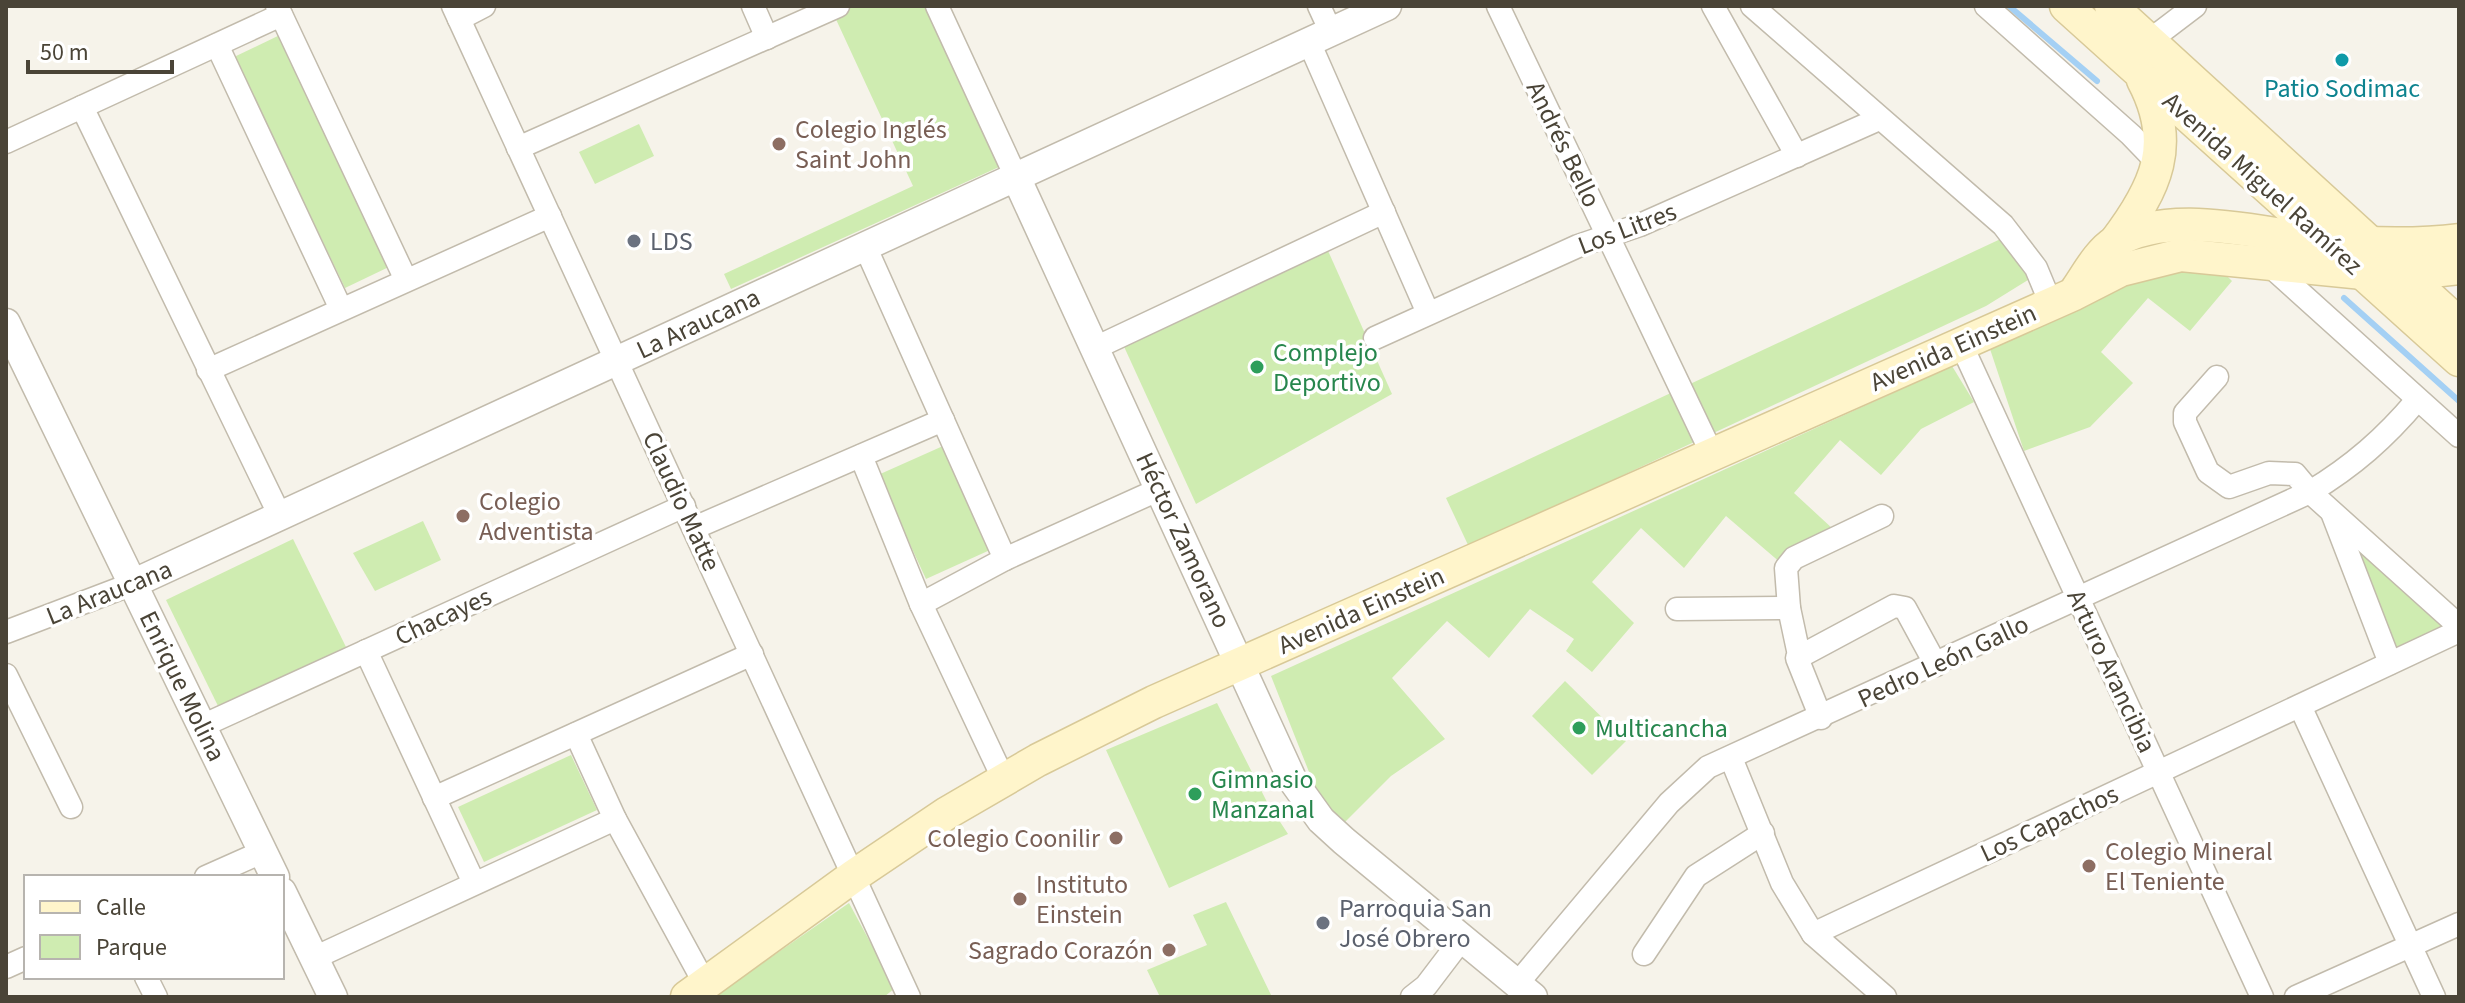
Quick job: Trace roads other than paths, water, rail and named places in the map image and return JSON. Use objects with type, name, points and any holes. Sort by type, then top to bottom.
[{"type":"main road","name":"Avenida Miguel Ramírez","points":[[2066,6],[2143,56],[2366,258],[2459,360]]},
{"type":"main road","name":"Avenida Miguel Ramírez","points":[[2111,6],[2143,56],[2323,240]]},
{"type":"main road","points":[[2143,56],[2161,139],[2159,164]]},
{"type":"main road","name":"Avenida Einstein","points":[[2062,299],[2114,242],[2143,202],[2159,164]]},
{"type":"main road","points":[[2114,242],[2141,231],[2175,224],[2323,240],[2366,258],[2459,240]]},
{"type":"main road","name":"Avenida Einstein","points":[[696,991],[855,875],[1003,778],[1154,702],[2062,299],[2121,270],[2181,255],[2267,263],[2366,258]]},
{"type":"main road","name":"Avenida Miguel Ramírez","points":[[2366,258],[2405,274],[2459,324]]},
{"type":"main road","points":[[2405,274],[2459,268]]},
{"type":"street","points":[[456,12],[484,6]]},
{"type":"street","points":[[753,6],[767,38]]},
{"type":"street","points":[[518,148],[838,6]]},
{"type":"street","name":"Héctor Zamorano","points":[[937,6],[1305,800],[1344,841],[1525,991]]},
{"type":"street","points":[[1319,6],[1320,37],[1384,212],[1428,313]]},
{"type":"street","name":"La Araucana","points":[[6,632],[132,584],[1387,6]]},
{"type":"street","name":"Andrés Bello","points":[[1498,6],[1712,454]]},
{"type":"street","points":[[1713,6],[1797,156]]},
{"type":"street","points":[[1752,6],[2003,225],[2062,299]]},
{"type":"street","name":"Avenida Miguel Ramírez","points":[[1986,6],[2131,135],[2159,164]]},
{"type":"street","points":[[2143,56],[2169,22],[2195,6]]},
{"type":"street","points":[[6,142],[217,45],[279,11],[406,280]]},
{"type":"street","name":"Claudio Matte","points":[[456,12],[909,997]]},
{"type":"street","points":[[217,45],[341,309]]},
{"type":"street","points":[[82,107],[280,516]]},
{"type":"street","name":"Los Litres","points":[[1375,338],[1578,246],[1640,225],[1879,119]]},
{"type":"street","points":[[1095,348],[1384,212]]},
{"type":"street","points":[[208,370],[550,216]]},
{"type":"street","points":[[865,246],[1005,559]]},
{"type":"street","points":[[2267,263],[2459,436]]},
{"type":"street","name":"Enrique Molina","points":[[6,323],[274,875]]},
{"type":"street","name":"Arturo Arancibia","points":[[1961,344],[2262,997]]},
{"type":"street","points":[[2217,377],[2185,413],[2185,422],[2208,472],[2229,487],[2285,471],[2295,474],[2310,492],[2459,629]]},
{"type":"street","name":"Pedro León Gallo","points":[[1525,991],[1686,784],[1708,767],[2310,492],[2352,466],[2386,436],[2417,400]]},
{"type":"street","points":[[694,528],[943,420]]},
{"type":"street","points":[[861,456],[921,604],[1003,778]]},
{"type":"street","points":[[921,604],[1005,559],[1160,489]]},
{"type":"street","name":"Chacayes","points":[[202,726],[684,506]]},
{"type":"street","points":[[2331,510],[2390,663]]},
{"type":"street","points":[[1821,718],[1797,662],[1799,655],[1789,608],[1786,568],[1794,558],[1882,516]]},
{"type":"street","points":[[1799,655],[1894,606],[1900,606],[1905,608],[1936,665]]},
{"type":"street","points":[[1677,609],[1789,608]]},
{"type":"street","name":"Los Capachos","points":[[1813,934],[2459,629]]},
{"type":"street","points":[[366,651],[474,883]]},
{"type":"street","points":[[434,798],[752,654]]},
{"type":"street","points":[[6,675],[71,807]]},
{"type":"street","points":[[2300,706],[2434,997]]},
{"type":"street","points":[[576,734],[696,991]]},
{"type":"street","points":[[1731,758],[1782,883],[1813,934],[1885,997]]},
{"type":"street","points":[[314,958],[615,819]]},
{"type":"street","points":[[1644,954],[1696,876],[1763,833]]},
{"type":"street","points":[[210,875],[262,852]]},
{"type":"street","points":[[284,896],[333,997]]},
{"type":"street","points":[[2296,997],[2459,924]]},
{"type":"street","points":[[1412,997],[1426,986],[1461,940]]},
{"type":"street","points":[[147,979],[156,997]]},
{"type":"waterway","points":[[2009,6],[2097,81]]},
{"type":"waterway","points":[[2344,298],[2459,401]]},
{"type":"place","name":"Patio Sodimac","points":[[2342,60]]},
{"type":"place","name":"Colegio Inglés Saint John","points":[[779,144]]},
{"type":"place","name":"LDS","points":[[634,241]]},
{"type":"place","name":"Complejo Deportivo","points":[[1257,367]]},
{"type":"place","name":"Colegio Adventista","points":[[463,516]]},
{"type":"place","name":"Multicancha","points":[[1579,728]]},
{"type":"place","name":"Gimnasio Manzanal","points":[[1195,794]]},
{"type":"place","name":"Colegio Coonilir","points":[[1116,838]]},
{"type":"place","name":"Colegio Mineral El Teniente","points":[[2089,866]]},
{"type":"place","name":"Instituto Einstein","points":[[1020,899]]},
{"type":"place","name":"Parroquia San José Obrero","points":[[1323,923]]},
{"type":"place","name":"Sagrado Corazón","points":[[1169,950]]}]
